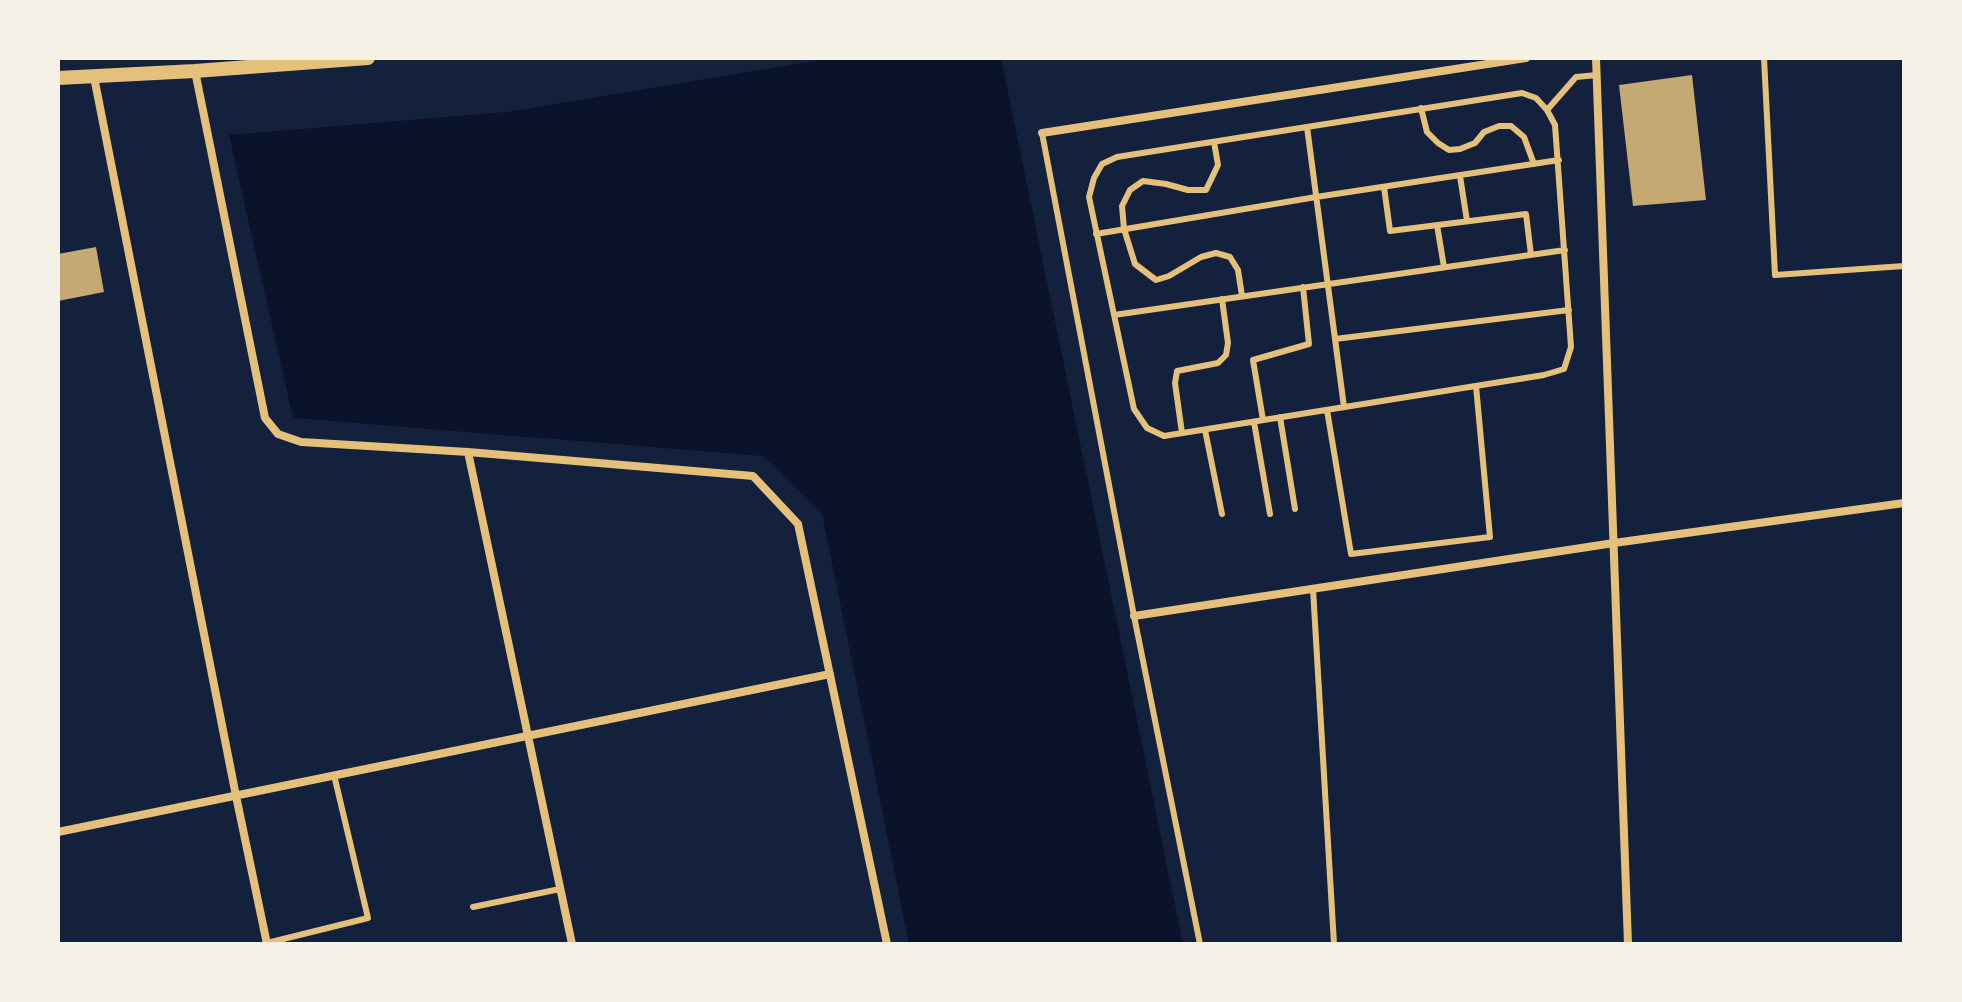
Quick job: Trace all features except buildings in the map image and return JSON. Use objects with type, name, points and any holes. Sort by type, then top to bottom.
[{"type":"street","points":[[58,78],[368,58]]},
{"type":"street","points":[[1042,133],[1526,58]]},
{"type":"street","points":[[1596,58],[1628,944]]},
{"type":"street","points":[[195,71],[265,418],[278,434],[301,442],[468,452],[753,476],[798,524],[887,944]]},
{"type":"street","points":[[94,77],[267,944]]},
{"type":"street","points":[[468,452],[572,944]]},
{"type":"street","points":[[1134,616],[1614,543],[1904,503]]},
{"type":"street","points":[[58,832],[830,674]]},
{"type":"lane","points":[[1764,58],[1775,275],[1904,266]]},
{"type":"lane","points":[[1547,110],[1576,77],[1597,75]]},
{"type":"lane","points":[[1522,93],[1536,98],[1547,110],[1555,125],[1559,160],[1569,310],[1571,347],[1564,369],[1544,375],[1164,436],[1147,428],[1134,409],[1089,197],[1102,164],[1117,157],[1421,108],[1522,93]]},
{"type":"lane","points":[[1421,108],[1427,132],[1449,150],[1475,143],[1484,132],[1499,126],[1511,126],[1524,137],[1534,164]]},
{"type":"lane","points":[[1307,127],[1344,407]]},
{"type":"lane","points":[[1042,133],[1200,944]]},
{"type":"lane","points":[[1214,142],[1218,165],[1206,190],[1188,190],[1143,181],[1130,190],[1122,206],[1124,229],[1135,264],[1156,280],[1201,257],[1216,253],[1230,257],[1238,270],[1242,296]]},
{"type":"lane","points":[[1096,234],[1559,160]]},
{"type":"lane","points":[[1460,176],[1467,221]]},
{"type":"lane","points":[[1384,187],[1390,231],[1526,214],[1531,255]]},
{"type":"lane","points":[[1437,225],[1444,267]]},
{"type":"lane","points":[[1114,315],[1565,250]]},
{"type":"lane","points":[[1263,420],[1253,360],[1309,344],[1303,287]]},
{"type":"lane","points":[[1182,433],[1175,383],[1177,371],[1218,363],[1226,355],[1228,343],[1222,299]]},
{"type":"lane","points":[[1335,339],[1569,310]]},
{"type":"lane","points":[[1327,410],[1351,554],[1490,537],[1476,386]]},
{"type":"lane","points":[[1280,417],[1295,509]]},
{"type":"lane","points":[[1254,422],[1270,514]]},
{"type":"lane","points":[[1205,430],[1222,514]]},
{"type":"lane","points":[[1313,589],[1334,944]]},
{"type":"lane","points":[[267,944],[368,918],[334,775]]},
{"type":"lane","points":[[473,907],[560,889]]},
{"type":"water","points":[[832,58],[1001,58],[1183,944],[909,944],[822,513],[763,456],[293,418],[229,135],[507,112]]}]
